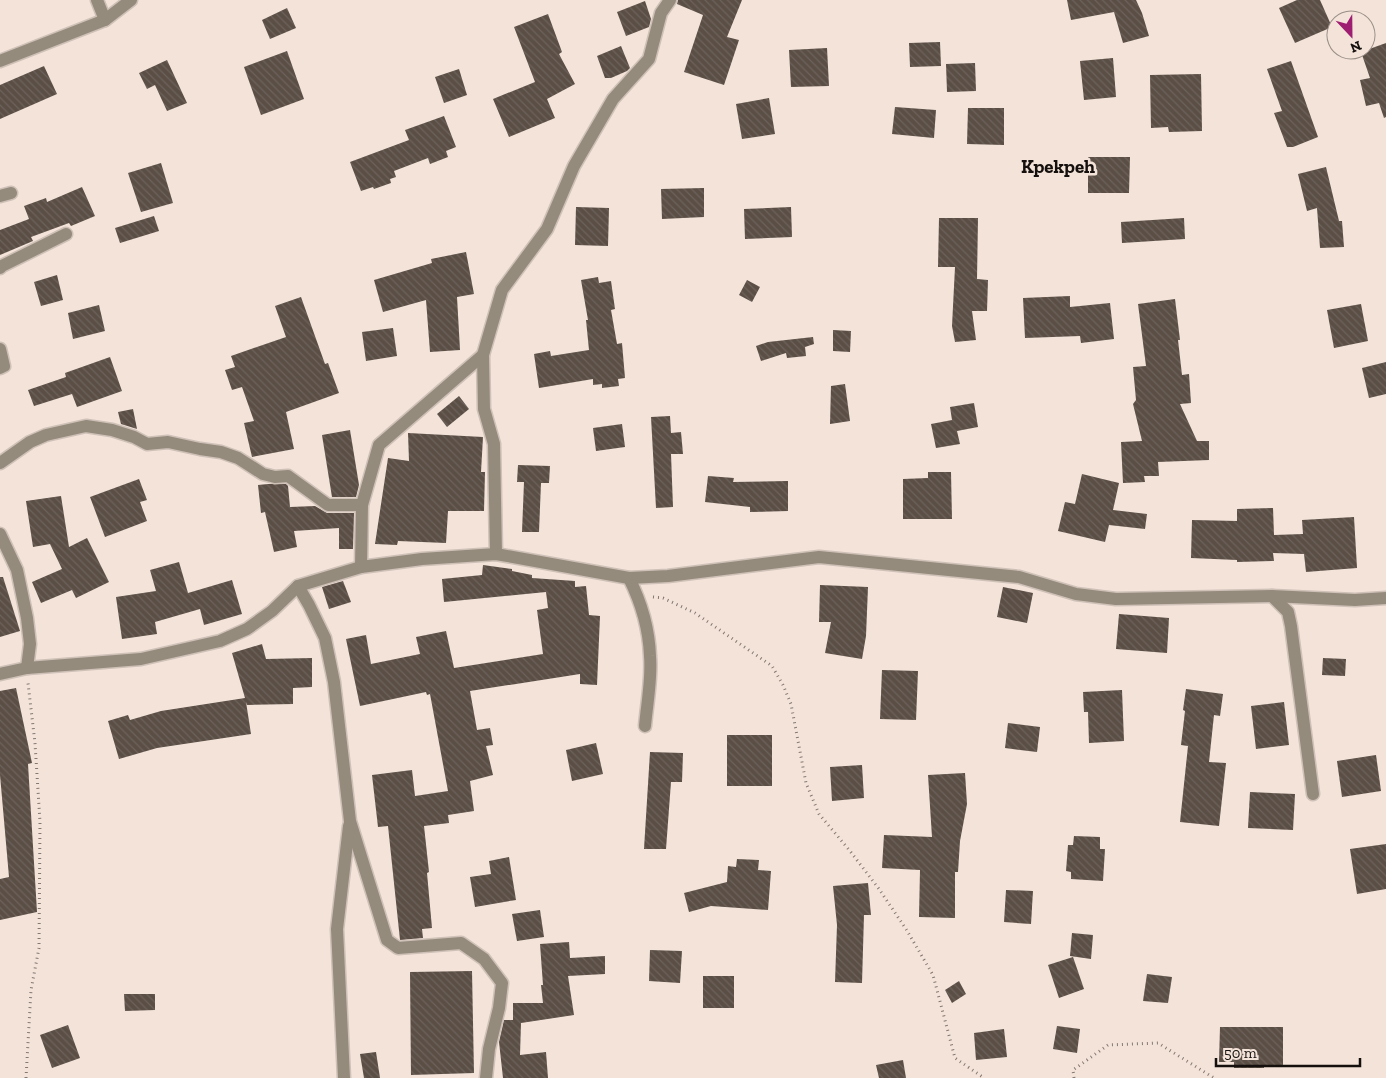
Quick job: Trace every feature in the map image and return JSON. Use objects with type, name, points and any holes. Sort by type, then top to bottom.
[{"type":"street","points":[[97,0],[105,20]]},
{"type":"street","points":[[0,61],[105,20],[131,0]]},
{"type":"street","points":[[496,554],[494,444],[484,408],[483,355],[502,290],[547,229],[574,166],[613,99],[649,59],[661,12],[670,0]]},
{"type":"street","points":[[0,268],[66,234]]},
{"type":"street","points":[[0,349],[4,366],[0,368]]},
{"type":"street","points":[[361,567],[362,505],[379,445],[483,355]]},
{"type":"street","points":[[0,463],[30,442],[46,435],[86,426],[134,436],[147,444],[168,442],[221,452],[238,458],[263,474],[275,477],[288,476],[328,505],[362,505]]},
{"type":"street","points":[[0,534],[17,570],[27,618],[30,644],[27,668]]},
{"type":"street","points":[[0,674],[27,668],[141,659],[220,641],[246,629],[272,611],[298,586],[361,567],[422,559],[496,554],[629,578],[668,576],[819,557],[1019,578],[1076,594],[1116,599],[1272,596],[1355,600],[1386,598]]},
{"type":"street","points":[[629,578],[637,594],[646,626],[650,657],[645,726]]},
{"type":"street","points":[[298,586],[310,605],[324,638],[334,682],[350,821],[387,940],[398,948],[461,943],[484,960],[502,983],[499,1008],[489,1049],[486,1078]]},
{"type":"street","points":[[1272,596],[1288,612],[1291,626],[1313,794]]},
{"type":"street","points":[[344,1078],[337,929],[350,821]]},
{"type":"path","points":[[637,594],[663,598],[695,613],[772,666],[791,704],[806,783],[819,814],[879,890],[906,929],[934,976],[956,1058],[984,1078]]},
{"type":"path","points":[[26,1078],[31,990],[39,948],[40,822],[35,743],[27,668]]},
{"type":"path","points":[[1074,1078],[1073,1070],[1108,1045],[1158,1043],[1214,1078]]},
{"type":"building","points":[[678,0],[742,0],[727,37],[739,40],[724,85],[684,72],[703,15],[677,4]]},
{"type":"building","points":[[1067,0],[1136,0],[1149,36],[1123,43],[1114,12],[1071,20]]},
{"type":"building","points":[[1297,0],[1320,0],[1326,14],[1326,30],[1295,43],[1279,8]]},
{"type":"building","points":[[645,1],[651,19],[649,27],[626,36],[617,12]]},
{"type":"building","points":[[287,8],[296,28],[270,39],[262,20]]},
{"type":"building","points":[[548,14],[562,52],[559,54],[575,84],[547,99],[555,118],[509,137],[493,99],[535,82],[514,27]]},
{"type":"building","points":[[940,42],[941,66],[910,67],[909,43]]},
{"type":"building","points":[[1386,43],[1386,117],[1384,118],[1379,103],[1366,106],[1360,80],[1370,78],[1364,60],[1376,60],[1376,47]]},
{"type":"building","points":[[621,46],[630,68],[611,78],[605,78],[597,56]]},
{"type":"building","points":[[827,48],[829,86],[791,87],[789,50]]},
{"type":"building","points":[[287,51],[304,99],[261,115],[244,67]]},
{"type":"building","points":[[1113,58],[1116,97],[1084,100],[1080,61]]},
{"type":"building","points":[[167,60],[187,103],[167,111],[155,85],[147,89],[139,73]]},
{"type":"building","points":[[1291,61],[1318,137],[1293,147],[1287,147],[1274,113],[1282,111],[1267,69]]},
{"type":"building","points":[[975,63],[976,91],[947,92],[946,64]]},
{"type":"building","points":[[44,66],[57,94],[0,119],[0,85]]},
{"type":"building","points":[[459,69],[467,95],[444,103],[435,77]]},
{"type":"building","points":[[1201,74],[1202,131],[1169,132],[1168,127],[1151,128],[1150,75]]},
{"type":"building","points":[[769,98],[775,134],[742,139],[736,104]]},
{"type":"building","points":[[895,107],[936,110],[934,138],[892,134]]},
{"type":"building","points":[[968,108],[1004,108],[1004,145],[967,144]]},
{"type":"building","points":[[444,116],[456,147],[446,151],[448,157],[430,164],[428,158],[394,171],[396,177],[390,179],[391,183],[361,191],[350,162],[409,140],[405,130]]},
{"type":"building","points":[[1088,157],[1130,157],[1129,193],[1088,193]]},
{"type":"building","points":[[161,163],[173,203],[141,212],[128,173]]},
{"type":"building","points":[[1326,167],[1339,221],[1342,221],[1344,247],[1320,248],[1317,208],[1307,211],[1298,174]]},
{"type":"building","points":[[82,187],[95,216],[71,226],[69,223],[31,237],[33,241],[0,255],[0,230],[29,219],[24,206],[46,198],[47,202]]},
{"type":"building","points":[[704,188],[704,217],[662,219],[661,189]]},
{"type":"building","points":[[576,207],[609,208],[608,246],[575,245]]},
{"type":"building","points":[[791,207],[792,237],[745,239],[744,209]]},
{"type":"building","points":[[154,216],[159,231],[120,243],[115,228]]},
{"type":"building","points":[[939,218],[978,218],[977,279],[988,280],[987,311],[972,311],[976,340],[955,342],[952,326],[955,267],[938,267]]},
{"type":"building","points":[[1184,218],[1185,239],[1122,243],[1121,222]]},
{"type":"building","points":[[466,252],[474,294],[457,297],[460,350],[430,352],[426,300],[383,312],[374,280],[432,263],[431,259]]},
{"type":"building","points":[[57,275],[63,300],[41,306],[34,282]]},
{"type":"building","points":[[598,277],[599,283],[611,281],[615,309],[611,310],[617,344],[622,343],[625,378],[618,379],[619,386],[602,388],[602,384],[593,385],[593,379],[539,388],[534,354],[550,351],[551,356],[589,350],[586,320],[588,320],[581,280]]},
{"type":"building","points":[[747,280],[760,287],[752,302],[739,295]]},
{"type":"building","points":[[1070,296],[1070,307],[1110,303],[1114,339],[1081,343],[1080,336],[1025,338],[1023,298]]},
{"type":"building","points":[[301,297],[325,364],[328,363],[339,393],[286,412],[294,449],[252,457],[244,423],[254,421],[242,387],[232,390],[225,370],[235,367],[231,356],[286,337],[275,306]]},
{"type":"building","points":[[1175,299],[1182,375],[1189,374],[1191,403],[1180,404],[1197,441],[1209,441],[1209,460],[1158,462],[1159,476],[1144,476],[1145,482],[1123,483],[1121,442],[1142,441],[1133,404],[1136,400],[1133,367],[1146,366],[1138,304]]},
{"type":"building","points":[[1361,304],[1368,341],[1334,348],[1327,310]]},
{"type":"building","points":[[99,305],[105,331],[73,339],[68,313]]},
{"type":"building","points":[[393,328],[397,356],[366,361],[362,332]]},
{"type":"building","points":[[833,330],[851,331],[850,352],[833,351]]},
{"type":"building","points":[[813,337],[814,344],[805,347],[806,356],[787,358],[786,353],[761,361],[756,346],[768,342]]},
{"type":"building","points":[[110,357],[122,391],[77,407],[72,394],[34,406],[28,390],[66,377],[65,373]]},
{"type":"building","points":[[1386,362],[1386,394],[1369,398],[1362,368]]},
{"type":"building","points":[[845,384],[850,421],[830,424],[831,386]]},
{"type":"building","points":[[459,396],[469,409],[447,427],[437,414]]},
{"type":"building","points":[[974,403],[978,427],[957,431],[960,444],[936,448],[931,424],[952,420],[950,407]]},
{"type":"building","points":[[133,409],[137,429],[121,424],[118,412]]},
{"type":"building","points":[[670,416],[671,433],[681,432],[683,454],[671,454],[673,507],[656,508],[651,417]]},
{"type":"building","points":[[622,424],[625,447],[596,451],[593,428]]},
{"type":"building","points":[[350,430],[359,485],[356,497],[332,497],[322,435]]},
{"type":"building","points":[[408,433],[483,437],[481,472],[485,472],[484,511],[448,511],[446,543],[398,541],[397,545],[375,544],[388,458],[409,461]]},
{"type":"building","points":[[518,465],[550,466],[549,483],[541,483],[539,532],[522,532],[524,482],[517,482]]},
{"type":"building","points":[[928,472],[951,472],[952,519],[903,519],[903,479],[928,478]]},
{"type":"building","points":[[1082,474],[1119,483],[1113,510],[1147,514],[1145,529],[1109,525],[1105,542],[1058,531],[1065,502],[1075,504]]},
{"type":"building","points":[[708,476],[734,478],[733,482],[788,481],[788,511],[750,512],[750,507],[705,502]]},
{"type":"building","points":[[139,479],[147,500],[140,502],[147,521],[105,537],[90,497]]},
{"type":"building","points":[[286,484],[288,486],[290,507],[315,506],[327,513],[354,513],[353,549],[339,549],[339,528],[294,531],[297,547],[274,552],[265,512],[261,513],[258,485]]},
{"type":"building","points":[[61,496],[69,547],[87,538],[109,582],[76,598],[72,590],[41,603],[32,582],[62,569],[50,544],[33,547],[26,501]]},
{"type":"building","points":[[1273,508],[1274,535],[1303,534],[1302,520],[1354,517],[1357,568],[1306,572],[1304,554],[1273,553],[1274,561],[1237,562],[1237,560],[1191,558],[1192,520],[1237,521],[1237,509]]},
{"type":"building","points":[[179,562],[188,593],[232,580],[242,614],[204,625],[200,609],[155,622],[157,634],[122,639],[116,597],[156,591],[150,570]]},
{"type":"building","points":[[483,565],[512,569],[512,571],[532,575],[532,578],[575,581],[575,587],[586,586],[589,615],[600,616],[597,685],[580,684],[580,674],[470,691],[477,730],[490,728],[493,745],[486,746],[493,775],[470,781],[474,811],[448,815],[449,823],[424,826],[432,928],[422,929],[423,938],[400,940],[388,826],[378,827],[372,775],[412,770],[415,796],[448,791],[430,694],[427,695],[426,692],[360,706],[346,639],[366,635],[371,664],[420,654],[416,637],[446,631],[454,668],[543,654],[537,610],[548,608],[546,592],[444,602],[442,579],[482,575]]},
{"type":"building","points":[[0,577],[3,577],[20,631],[0,637]]},
{"type":"building","points":[[343,581],[351,602],[329,609],[322,587]]},
{"type":"building","points":[[820,585],[868,587],[866,636],[862,659],[825,653],[831,622],[819,622]]},
{"type":"building","points":[[1003,587],[1033,593],[1027,623],[997,617]]},
{"type":"building","points":[[1119,614],[1169,618],[1167,653],[1116,649]]},
{"type":"building","points":[[262,644],[266,659],[312,658],[312,687],[293,688],[293,704],[247,705],[246,702],[251,734],[157,748],[119,759],[108,721],[128,715],[130,720],[161,711],[245,698],[232,653]]},
{"type":"building","points":[[1323,658],[1346,659],[1345,676],[1322,675]]},
{"type":"building","points":[[882,670],[918,671],[916,720],[880,719]]},
{"type":"building","points":[[16,688],[32,763],[28,764],[37,912],[0,920],[0,879],[9,877],[0,775],[0,691]]},
{"type":"building","points":[[1186,689],[1223,694],[1220,716],[1214,715],[1209,762],[1226,763],[1219,826],[1180,822],[1188,746],[1181,745]]},
{"type":"building","points":[[1122,690],[1124,741],[1089,743],[1088,712],[1084,712],[1083,692]]},
{"type":"building","points":[[1284,702],[1289,745],[1256,749],[1251,706]]},
{"type":"building","points":[[1008,723],[1040,727],[1037,752],[1005,748]]},
{"type":"building","points":[[727,735],[772,735],[772,786],[727,786]]},
{"type":"building","points":[[596,743],[603,774],[572,781],[566,750]]},
{"type":"building","points":[[650,752],[683,753],[682,782],[671,782],[666,849],[644,849]]},
{"type":"building","points":[[1376,755],[1381,791],[1342,797],[1337,761]]},
{"type":"building","points":[[862,765],[864,798],[832,801],[830,767]]},
{"type":"building","points":[[965,773],[967,804],[960,841],[958,872],[955,872],[955,918],[919,917],[920,870],[882,868],[884,835],[932,837],[928,775]]},
{"type":"building","points":[[1250,792],[1295,794],[1293,830],[1248,828]]},
{"type":"building","points":[[1074,836],[1100,837],[1100,849],[1105,849],[1103,881],[1071,879],[1071,872],[1066,871],[1068,845],[1073,845]]},
{"type":"building","points":[[1386,844],[1386,889],[1357,894],[1350,849]]},
{"type":"building","points":[[509,857],[516,900],[475,907],[470,877],[491,874],[489,861]]},
{"type":"building","points":[[737,859],[759,860],[758,870],[771,871],[768,910],[711,906],[689,912],[684,893],[727,882],[728,866],[736,867]]},
{"type":"building","points":[[868,883],[871,915],[864,915],[862,983],[835,982],[837,925],[833,886]]},
{"type":"building","points":[[1006,890],[1033,891],[1031,924],[1004,922]]},
{"type":"building","points":[[540,910],[544,937],[517,941],[512,914]]},
{"type":"building","points":[[1072,933],[1093,935],[1091,959],[1070,956]]},
{"type":"building","points":[[569,942],[570,958],[605,956],[605,974],[568,976],[574,1015],[521,1023],[520,1055],[546,1052],[548,1078],[503,1078],[499,1042],[504,1020],[513,1020],[513,1003],[543,1003],[540,944]]},
{"type":"building","points":[[650,950],[682,951],[680,983],[649,981]]},
{"type":"building","points":[[1073,957],[1084,989],[1059,998],[1048,965]]},
{"type":"building","points":[[472,971],[474,1073],[411,1075],[410,972]]},
{"type":"building","points":[[1147,974],[1172,977],[1168,1003],[1143,1001]]},
{"type":"building","points":[[703,976],[734,976],[734,1008],[703,1008]]},
{"type":"building","points":[[959,981],[966,994],[952,1003],[945,990]]},
{"type":"building","points":[[124,994],[155,994],[155,1010],[125,1011]]},
{"type":"building","points":[[68,1025],[80,1058],[52,1068],[40,1035]]},
{"type":"building","points":[[1057,1026],[1080,1029],[1077,1053],[1053,1049]]},
{"type":"building","points":[[1220,1027],[1283,1027],[1283,1065],[1264,1065],[1264,1068],[1234,1068],[1234,1062],[1219,1062]]},
{"type":"building","points":[[1004,1029],[1007,1057],[976,1060],[974,1033]]},
{"type":"building","points":[[376,1052],[380,1078],[364,1078],[360,1054]]},
{"type":"building","points":[[903,1060],[906,1078],[879,1078],[876,1065]]},
{"type":"district","name":"Kpekpeh","points":[[1058,166]]}]
